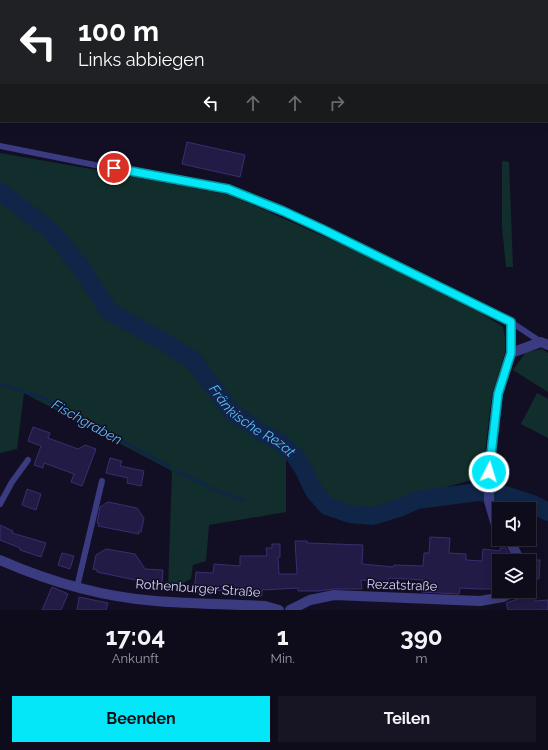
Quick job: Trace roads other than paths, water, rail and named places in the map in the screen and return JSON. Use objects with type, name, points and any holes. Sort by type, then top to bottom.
[{"type":"street","points":[[492,510],[489,501],[489,472],[498,394],[511,353],[545,343]]},
{"type":"street","name":"Rothenburger Straße","points":[[0,560],[37,575],[96,592],[154,601],[215,607],[265,606],[279,610]]},
{"type":"street","name":"Rezatstraße","points":[[290,610],[310,600],[334,595],[480,601],[497,598]]},
{"type":"lane","points":[[0,146],[155,177],[228,189],[283,211],[322,229],[511,322],[545,343]]},
{"type":"lane","points":[[511,322],[511,353]]},
{"type":"lane","points":[[0,504],[12,482],[28,460]]},
{"type":"lane","points":[[77,587],[102,481]]},
{"type":"waterway","name":"Fränkische Rezat","points":[[0,191],[51,231],[80,266],[109,311],[193,360],[231,411],[259,431],[280,442],[294,455],[303,468],[314,491],[327,506],[350,514],[373,516],[399,508],[417,500],[478,492],[505,495],[533,504],[548,512]]},
{"type":"waterway","name":"Fischgraben","points":[[0,384],[44,398],[170,467]]},
{"type":"waterway","name":"Fischgraben","points":[[176,471],[218,491],[244,501]]}]
